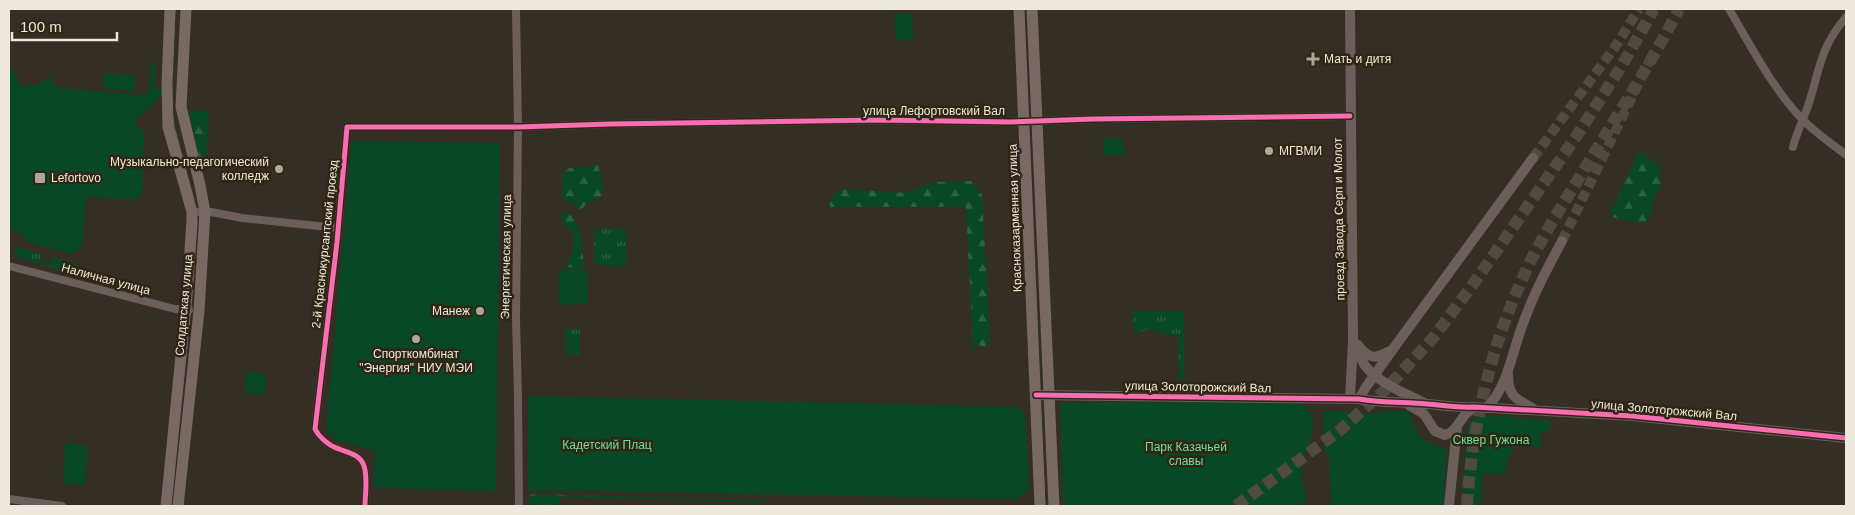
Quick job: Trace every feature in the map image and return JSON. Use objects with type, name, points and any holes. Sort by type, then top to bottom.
[{"type":"main road","name":"Солдатская улица","points":[[166,506],[186,310],[192,212],[168,127],[170,9]]},
{"type":"main road","name":"Солдатская улица","points":[[178,506],[198,311],[205,212],[181,107],[186,9]]},
{"type":"main road","name":"Красноказарменная улица","points":[[1019,9],[1030,121],[1049,395],[1054,506]]},
{"type":"main road","name":"Красноказарменная улица","points":[[1032,9],[1030,121],[1040,506]]},
{"type":"street","name":"Энергетическая улица","points":[[516,9],[518,127],[516,320],[519,506]]},
{"type":"street","name":"проезд Завода Серп и Молот","points":[[1350,9],[1354,399]]},
{"type":"street","points":[[1729,9],[1766,71],[1802,120],[1846,155]]},
{"type":"street","points":[[1793,147],[1808,107],[1823,53],[1834,31],[1846,17]]},
{"type":"street","name":"улица Лефортовский Вал","points":[[518,127],[879,120],[1030,121],[1350,116]]},
{"type":"street","name":"2-й Краснокурсантский проезд","points":[[365,506],[365,468],[362,462],[350,452],[338,449],[319,436],[315,429],[347,127],[518,127]]},
{"type":"street","points":[[1354,399],[1375,374],[1533,158]]},
{"type":"street","points":[[192,212],[337,228]]},
{"type":"street","points":[[1486,408],[1494,400],[1508,371],[1523,322],[1540,282],[1562,241]]},
{"type":"street","name":"Наличная улица","points":[[9,266],[175,309],[198,311]]},
{"type":"street","points":[[1353,337],[1370,357],[1377,358],[1393,349]]},
{"type":"street","points":[[1353,337],[1361,359],[1367,368],[1383,382],[1426,404]]},
{"type":"street","points":[[1508,371],[1510,393],[1538,411]]},
{"type":"street","name":"улица Золоторожский Вал","points":[[1036,395],[1354,399],[1383,403],[1632,416],[1846,438]]},
{"type":"street","points":[[1406,404],[1420,410],[1430,421],[1435,431],[1449,440],[1454,450]]},
{"type":"street","points":[[1430,421],[1433,411],[1447,406],[1458,415],[1449,506]]},
{"type":"street","points":[[1442,434],[1449,434],[1458,425],[1464,414],[1474,407]]},
{"type":"street","points":[[9,499],[62,506]]},
{"type":"green space","points":[[912,13],[913,40],[896,41],[894,14]]},
{"type":"green space","points":[[9,61],[21,87],[41,83],[49,76],[58,88],[143,95],[149,91],[151,63],[156,63],[154,88],[164,90],[158,99],[134,123],[144,132],[142,195],[136,199],[86,197],[83,242],[80,249],[72,254],[30,243],[15,229],[9,235]]},
{"type":"green space","points":[[104,73],[135,75],[134,91],[103,89]]},
{"type":"green space","points":[[209,110],[206,170],[202,169],[189,111]]},
{"type":"green space","points":[[1103,138],[1123,138],[1124,155],[1103,155]]},
{"type":"green space","name":"Спорткомбинат \"Энергия\" НИУ МЭИ","points":[[352,141],[500,143],[496,491],[373,488],[375,451],[335,440],[326,429]]},
{"type":"green space","points":[[1639,151],[1658,164],[1662,184],[1653,200],[1648,220],[1642,223],[1614,218],[1610,213]]},
{"type":"green space","points":[[598,165],[603,185],[601,197],[586,204],[581,210],[562,197],[562,175],[569,168]]},
{"type":"green space","points":[[971,181],[982,195],[990,341],[984,347],[978,345],[973,351],[966,207],[830,207],[830,200],[837,192],[845,189],[905,193],[932,182]]},
{"type":"green space","points":[[564,210],[575,221],[580,235],[584,266],[576,269],[565,266],[572,253],[573,241],[572,231],[563,224],[561,217]]},
{"type":"green space","points":[[597,229],[624,229],[626,231],[627,264],[623,266],[596,265],[594,263],[594,231]]},
{"type":"green space","points":[[16,247],[42,254],[40,261],[51,265],[53,257],[77,264],[77,269],[72,273],[16,257],[14,254]]},
{"type":"green space","points":[[559,269],[587,269],[588,304],[559,305]]},
{"type":"green space","points":[[1132,311],[1184,311],[1184,380],[1179,380],[1178,335],[1162,334],[1152,329],[1134,333]]},
{"type":"green space","points":[[565,329],[580,329],[580,355],[565,355]]},
{"type":"green space","points":[[246,372],[266,374],[264,394],[245,393]]},
{"type":"green space","name":"Кадетский Плац","points":[[528,396],[1018,407],[1025,415],[1029,489],[1016,499],[528,490]]},
{"type":"green space","name":"Парк Казачьей славы","points":[[1292,401],[1304,407],[1311,414],[1313,423],[1313,432],[1301,473],[1302,483],[1308,499],[1298,505],[1063,506],[1060,403]]},
{"type":"green space","points":[[1324,410],[1370,414],[1388,411],[1409,411],[1417,433],[1425,440],[1447,450],[1443,506],[1323,506],[1331,504],[1329,456],[1324,450]]},
{"type":"green space","name":"Сквер Гужона","points":[[1479,415],[1550,420],[1550,431],[1541,432],[1540,448],[1530,446],[1515,447],[1510,453],[1507,462],[1506,474],[1483,474],[1480,506],[1461,506],[1468,426]]},
{"type":"green space","points":[[65,443],[88,445],[84,485],[63,484]]},
{"type":"green space","points":[[529,494],[763,500],[763,502],[559,497],[559,506],[530,506]]},
{"type":"tunnel","points":[[1533,158],[1615,47],[1639,9]]},
{"type":"tunnel","points":[[1236,506],[1339,431],[1385,390],[1433,338],[1474,283],[1576,137],[1621,67],[1654,9]]},
{"type":"tunnel","points":[[1467,506],[1473,446],[1485,387],[1502,329],[1513,301],[1544,237],[1643,73],[1679,9]]},
{"type":"tunnel","points":[[1562,241],[1649,62]]},
{"type":"tram line","points":[[170,506],[189,325],[197,223],[193,197],[174,126],[172,110],[171,90],[175,9]]},
{"type":"tram line","points":[[1022,9],[1045,506]]},
{"type":"cycle path","points":[[365,506],[366,476],[362,462],[353,454],[335,448],[322,438],[315,429],[337,242],[347,127],[518,127],[879,120],[1011,122],[1093,119],[1350,116]]},
{"type":"cycle path","points":[[1036,395],[1359,399],[1456,407],[1632,416],[1846,438]]},
{"type":"place","name":"Мать и дитя","points":[[1313,59]]},
{"type":"place","name":"МГВМИ","points":[[1269,151]]},
{"type":"place","name":"Музыкально-педагогический колледж","points":[[279,169]]},
{"type":"place","name":"Lefortovo","points":[[40,178]]},
{"type":"place","name":"Манеж","points":[[480,311]]},
{"type":"place","name":"Спорткомбинат \"Энергия\" НИУ МЭИ","points":[[416,339]]}]
